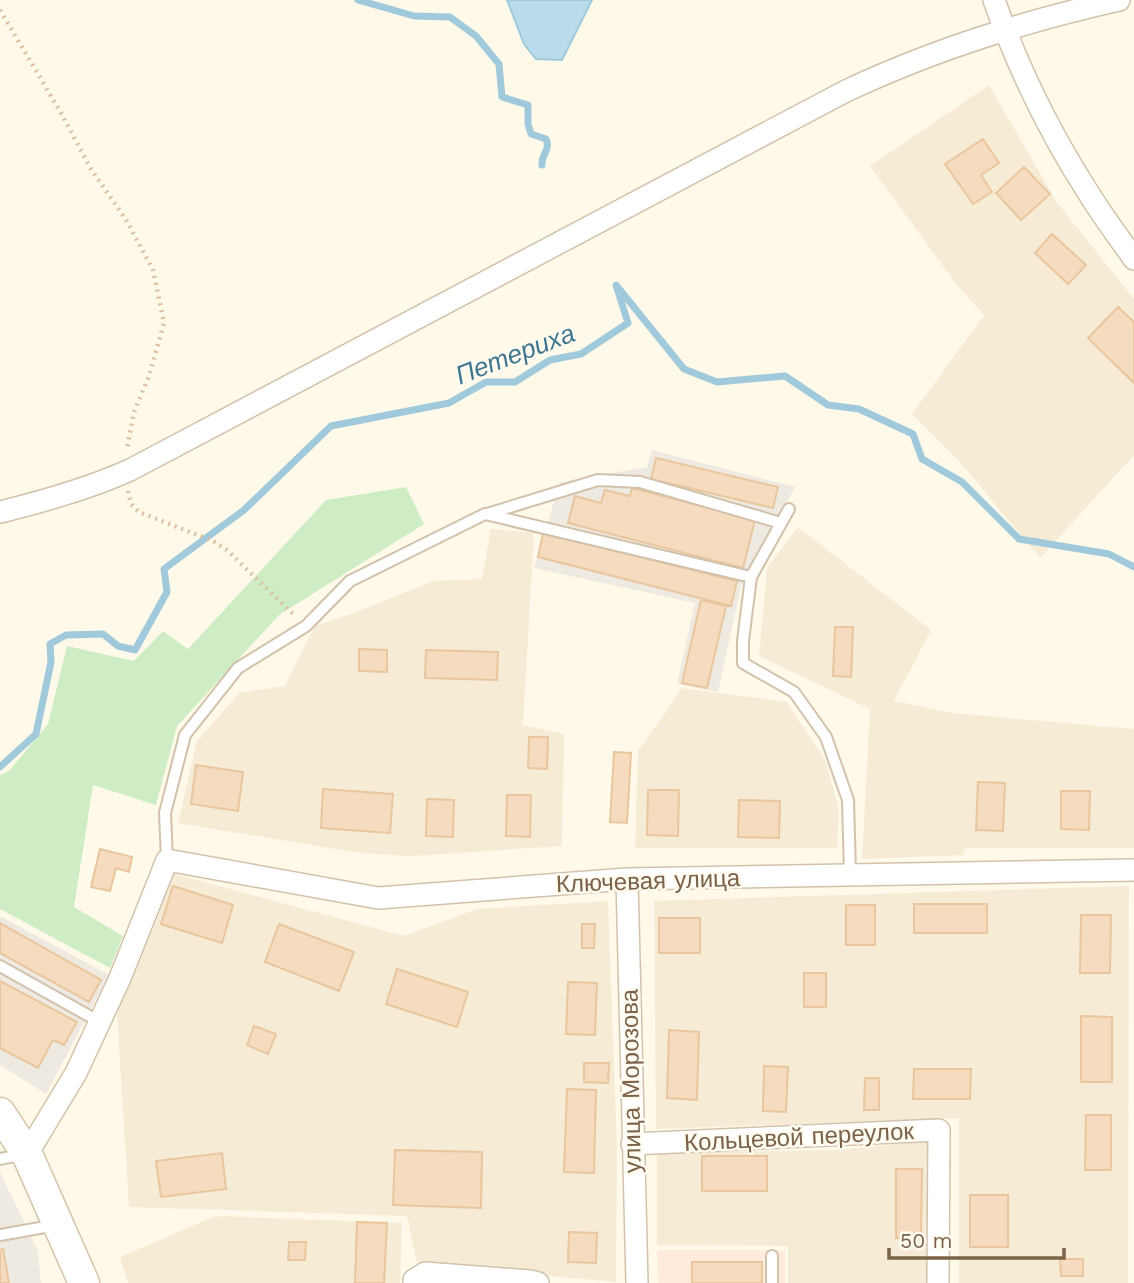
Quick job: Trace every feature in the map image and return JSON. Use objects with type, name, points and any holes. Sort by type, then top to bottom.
[{"type":"street","points":[[994,0],[1041,110],[1090,197],[1134,259]]},
{"type":"street","points":[[0,512],[66,495],[110,480],[846,91],[912,62],[1005,30],[1119,0]]},
{"type":"street","points":[[13,1156],[76,1073],[120,978],[167,860]]},
{"type":"street","name":"Ключевая улица","points":[[167,860],[378,898],[627,879],[1134,870]]},
{"type":"street","name":"улица Морозова","points":[[627,879],[637,1283]]},
{"type":"street","points":[[0,1113],[13,1156],[59,1225],[84,1283]]},
{"type":"street","name":"Кольцевой переулок","points":[[632,1144],[939,1130],[938,1283]]},
{"type":"street","points":[[414,1283],[414,1280],[425,1273],[538,1283]]},
{"type":"lane","points":[[167,860],[165,813],[185,735],[239,668],[306,626],[350,580],[485,514],[598,480],[640,482],[781,523]]},
{"type":"lane","points":[[789,509],[751,577],[743,663],[794,692],[826,737],[848,800],[850,875]]},
{"type":"lane","points":[[485,514],[751,577]]},
{"type":"lane","points":[[0,966],[100,1021]]},
{"type":"lane","points":[[0,1235],[59,1225]]},
{"type":"lane","points":[[772,1256],[772,1283]]},
{"type":"path","points":[[0,10],[91,169],[125,218],[153,270],[164,323],[130,428],[127,445],[130,470],[128,495],[131,504],[139,512],[213,541],[227,550],[306,626]]},
{"type":"shaded area","points":[[989,85],[1056,201],[1134,299],[1134,455],[1040,558],[959,461],[912,414],[984,315],[957,285],[870,166]]},
{"type":"shaded area","points":[[652,450],[795,487],[741,586],[718,692],[677,684],[695,603],[534,568],[560,482],[647,467]]},
{"type":"shaded area","points":[[798,527],[931,630],[894,701],[952,713],[1134,729],[1134,848],[965,848],[963,855],[862,859],[870,709],[759,656],[767,568]]},
{"type":"shaded area","points":[[491,529],[534,533],[523,725],[564,734],[562,846],[412,856],[359,853],[178,823],[197,741],[239,693],[285,686],[315,626],[433,581],[482,579]]},
{"type":"shaded area","points":[[682,688],[787,702],[825,760],[839,809],[837,848],[635,848],[638,751]]},
{"type":"shaded area","points":[[171,873],[404,936],[477,909],[608,901],[617,1147],[616,1282],[417,1264],[407,1216],[129,1207],[117,1014]]},
{"type":"shaded area","points":[[1129,886],[1128,1283],[959,1283],[959,1118],[656,1129],[654,901]]},
{"type":"shaded area","points":[[0,916],[109,975],[46,1094],[0,1065]]},
{"type":"shaded area","points":[[933,1141],[932,1283],[788,1283],[788,1246],[657,1245],[657,1153],[837,1150]]},
{"type":"shaded area","points":[[0,1172],[38,1251],[41,1283],[0,1283]]},
{"type":"shaded area","points":[[215,1216],[402,1223],[400,1283],[128,1283],[120,1257]]},
{"type":"shaded area","points":[[657,1250],[785,1250],[785,1283],[658,1283]]},
{"type":"green space","points":[[406,487],[424,524],[279,615],[177,726],[156,805],[93,785],[74,907],[123,936],[110,968],[0,909],[0,775],[9,771],[48,724],[67,646],[134,661],[163,631],[188,649],[326,500]]},
{"type":"water","points":[[507,0],[592,0],[562,60],[536,59],[524,44]]},
{"type":"building","points":[[983,139],[999,163],[981,175],[992,192],[973,204],[945,164]]},
{"type":"building","points":[[1024,167],[1050,194],[1021,220],[996,193]]},
{"type":"building","points":[[1052,234],[1086,265],[1068,284],[1035,253]]},
{"type":"building","points":[[1118,307],[1134,322],[1134,383],[1088,338]]},
{"type":"building","points":[[656,458],[778,487],[773,508],[651,479]]},
{"type":"building","points":[[632,488],[755,520],[743,568],[568,523],[575,496],[601,503],[605,490],[630,496]]},
{"type":"building","points":[[543,533],[737,581],[731,606],[538,557]]},
{"type":"building","points":[[701,600],[726,606],[707,688],[682,683]]},
{"type":"building","points":[[835,627],[853,627],[851,677],[833,676]]},
{"type":"building","points":[[359,649],[387,650],[387,672],[359,671]]},
{"type":"building","points":[[426,650],[498,652],[497,680],[425,678]]},
{"type":"building","points":[[529,737],[548,737],[547,769],[528,768]]},
{"type":"building","points":[[614,752],[631,753],[627,823],[610,822]]},
{"type":"building","points":[[196,765],[243,772],[238,811],[191,804]]},
{"type":"building","points":[[978,782],[1005,783],[1003,831],[976,830]]},
{"type":"building","points":[[323,789],[393,794],[390,833],[321,828]]},
{"type":"building","points":[[648,790],[679,790],[678,836],[647,835]]},
{"type":"building","points":[[1061,791],[1090,791],[1089,830],[1061,829]]},
{"type":"building","points":[[507,795],[531,795],[530,837],[506,836]]},
{"type":"building","points":[[427,799],[454,800],[453,837],[426,836]]},
{"type":"building","points":[[739,800],[780,801],[779,838],[738,837]]},
{"type":"building","points":[[100,849],[132,857],[129,872],[116,868],[110,891],[91,887]]},
{"type":"building","points":[[173,886],[233,905],[222,943],[161,924]]},
{"type":"building","points":[[914,904],[987,904],[987,933],[914,933]]},
{"type":"building","points":[[846,905],[875,905],[875,945],[846,945]]},
{"type":"building","points":[[1081,915],[1111,915],[1110,973],[1080,973]]},
{"type":"building","points":[[659,918],[700,918],[700,953],[659,953]]},
{"type":"building","points":[[0,923],[101,980],[89,1002],[0,953]]},
{"type":"building","points":[[279,924],[354,952],[339,991],[265,962]]},
{"type":"building","points":[[582,924],[595,924],[594,948],[582,948]]},
{"type":"building","points":[[397,969],[468,992],[457,1027],[386,1004]]},
{"type":"building","points":[[804,973],[826,973],[826,1007],[804,1007]]},
{"type":"building","points":[[0,981],[77,1022],[64,1045],[53,1040],[38,1068],[0,1048]]},
{"type":"building","points":[[568,982],[597,983],[595,1035],[566,1034]]},
{"type":"building","points":[[1081,1016],[1112,1017],[1112,1082],[1081,1082]]},
{"type":"building","points":[[254,1026],[276,1034],[268,1054],[247,1045]]},
{"type":"building","points":[[669,1030],[699,1032],[697,1100],[667,1098]]},
{"type":"building","points":[[584,1063],[609,1063],[608,1083],[584,1082]]},
{"type":"building","points":[[764,1066],[788,1067],[786,1112],[763,1111]]},
{"type":"building","points":[[914,1069],[971,1069],[970,1099],[913,1099]]},
{"type":"building","points":[[865,1078],[879,1078],[879,1110],[864,1110]]},
{"type":"building","points":[[567,1089],[596,1090],[594,1173],[564,1172]]},
{"type":"building","points":[[1086,1115],[1111,1115],[1111,1170],[1085,1170]]},
{"type":"building","points":[[395,1150],[482,1152],[481,1208],[393,1205]]},
{"type":"building","points":[[222,1153],[226,1189],[161,1197],[156,1161]]},
{"type":"building","points":[[702,1156],[767,1156],[767,1191],[702,1191]]},
{"type":"building","points":[[896,1169],[922,1169],[921,1238],[896,1238]]},
{"type":"building","points":[[970,1195],[1008,1195],[1008,1247],[970,1247]]},
{"type":"building","points":[[357,1222],[387,1223],[384,1283],[355,1283]]},
{"type":"building","points":[[569,1232],[597,1233],[596,1263],[568,1262]]},
{"type":"building","points":[[289,1242],[306,1242],[305,1260],[288,1260]]},
{"type":"building","points":[[3,1249],[9,1283],[0,1283],[0,1250]]},
{"type":"building","points":[[1060,1259],[1083,1259],[1083,1276],[1061,1276]]},
{"type":"building","points":[[692,1262],[762,1262],[762,1283],[692,1283]]},
{"type":"waterway","points":[[358,0],[414,16],[450,17],[476,36],[499,64],[502,97],[528,105],[531,134],[546,139],[542,165]]},
{"type":"waterway","name":"Петериха","points":[[0,767],[36,734],[51,662],[50,644],[66,635],[103,634],[118,646],[135,650],[167,592],[164,569],[244,510],[331,426],[449,403],[486,382],[515,382],[550,360],[581,354],[628,323],[616,285],[684,369],[717,382],[785,376],[828,405],[859,409],[913,434],[922,459],[962,482],[1019,539],[1109,554],[1134,567]]}]
